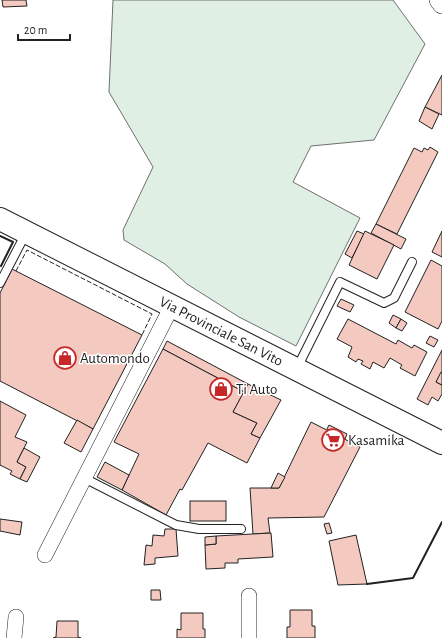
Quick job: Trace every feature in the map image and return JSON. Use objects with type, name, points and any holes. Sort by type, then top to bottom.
[{"type":"main road","name":"Via Provinciale San Vito","points":[[0,219],[442,443]]},
{"type":"street","points":[[439,0],[442,4]]},
{"type":"street","points":[[45,555],[172,306]]},
{"type":"street","points":[[249,596],[249,638]]},
{"type":"street","points":[[14,638],[16,617]]},
{"type":"lane","points":[[0,283],[26,232]]},
{"type":"lane","points":[[296,369],[340,282],[384,303],[394,298],[412,262]]},
{"type":"lane","points":[[84,478],[176,525],[199,529],[241,528]]},
{"type":"green space","points":[[113,0],[393,0],[425,44],[374,140],[311,146],[293,182],[360,218],[296,346],[239,317],[187,284],[165,264],[124,240],[123,230],[153,167],[109,92]]},
{"type":"building","points":[[2,0],[26,0],[27,6],[3,7]]},
{"type":"building","points":[[442,75],[442,115],[425,107]]},
{"type":"building","points":[[425,107],[439,114],[432,129],[419,121]]},
{"type":"building","points":[[430,147],[438,152],[397,234],[376,224],[414,148],[422,152],[424,148],[428,150]]},
{"type":"building","points":[[376,224],[406,239],[401,249],[371,233]]},
{"type":"building","points":[[357,231],[364,234],[352,258],[345,254]]},
{"type":"building","points":[[365,231],[394,245],[377,279],[349,265]]},
{"type":"building","points":[[442,231],[442,257],[432,252]]},
{"type":"building","points":[[431,260],[442,266],[442,321],[438,329],[405,312]]},
{"type":"building","name":"Automondo","points":[[12,269],[142,335],[93,429],[0,381],[0,293]]},
{"type":"building","points":[[341,299],[354,305],[350,312],[337,306]]},
{"type":"building","points":[[393,315],[401,319],[396,328],[389,323]]},
{"type":"building","points":[[348,319],[396,344],[398,340],[412,348],[414,345],[427,352],[415,376],[400,368],[402,365],[390,358],[384,368],[373,362],[370,369],[361,364],[363,361],[358,359],[356,362],[348,357],[352,347],[337,339]]},
{"type":"building","points":[[401,319],[407,323],[402,331],[396,328]]},
{"type":"building","points":[[430,336],[438,340],[434,347],[426,343]]},
{"type":"building","points":[[167,341],[248,384],[244,392],[163,349]]},
{"type":"building","points":[[163,349],[244,392],[233,412],[257,423],[251,434],[260,438],[247,463],[208,443],[182,490],[180,489],[166,515],[122,490],[139,454],[114,442]]},
{"type":"building","points":[[442,350],[442,372],[436,382],[442,385],[442,394],[438,401],[432,397],[428,405],[417,399]]},
{"type":"building","points":[[442,372],[442,385],[436,382]]},
{"type":"building","points":[[248,384],[281,400],[260,438],[251,434],[257,423],[233,412]]},
{"type":"building","points":[[0,401],[26,415],[15,437],[27,442],[17,462],[26,467],[20,479],[10,474],[12,471],[0,465]]},
{"type":"building","points":[[77,420],[93,429],[81,452],[64,443]]},
{"type":"building","points":[[311,422],[360,447],[324,517],[268,518],[270,533],[253,534],[250,488],[279,488]]},
{"type":"building","points":[[329,425],[347,434],[345,439],[327,429]]},
{"type":"building","points":[[24,448],[40,457],[27,482],[20,479],[26,467],[17,462]]},
{"type":"building","points":[[105,462],[129,475],[122,490],[97,477]]},
{"type":"building","points":[[278,473],[285,477],[279,488],[271,488]]},
{"type":"building","points":[[190,501],[226,501],[226,521],[190,521]]},
{"type":"building","points":[[0,519],[22,522],[20,535],[0,531]]},
{"type":"building","points":[[329,523],[332,533],[327,534],[324,524]]},
{"type":"building","points":[[165,529],[176,529],[178,556],[155,558],[155,564],[144,565],[146,545],[152,546],[153,535],[164,536]]},
{"type":"building","points":[[271,533],[273,557],[238,559],[238,563],[225,563],[225,568],[206,569],[205,545],[216,544],[216,536]]},
{"type":"building","points":[[356,535],[367,584],[338,585],[329,541]]},
{"type":"building","points":[[216,536],[216,544],[205,545],[205,537]]},
{"type":"building","points":[[151,590],[160,590],[161,600],[151,600]]},
{"type":"building","points":[[290,610],[312,610],[312,626],[315,626],[315,638],[287,638],[287,627],[290,627]]},
{"type":"building","points":[[181,613],[203,613],[203,629],[205,629],[205,638],[177,638],[177,629],[181,630]]},
{"type":"building","points":[[57,621],[78,621],[78,637],[81,638],[53,638],[56,637]]},
{"type":"fence","points":[[16,271],[27,250],[152,314],[142,335]]},
{"type":"wall","points":[[0,236],[13,242],[1,266]]},
{"type":"wall","points":[[367,584],[413,578],[442,522]]},
{"type":"place","name":"Automondo","points":[[65,358]]},
{"type":"place","name":"Ti Auto","points":[[221,389]]},
{"type":"place","name":"Kasamika","points":[[333,440]]}]
